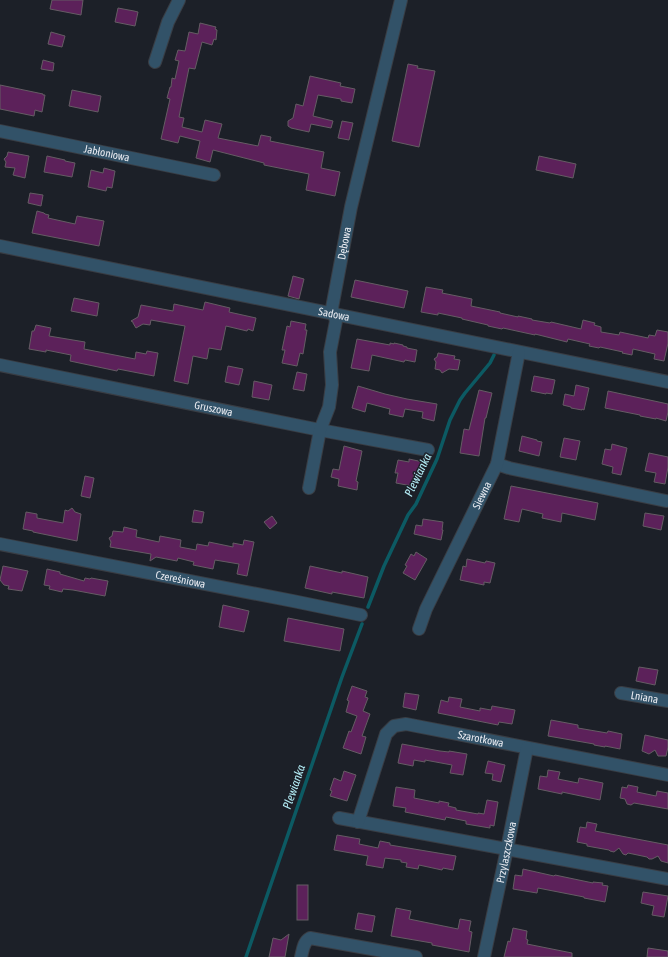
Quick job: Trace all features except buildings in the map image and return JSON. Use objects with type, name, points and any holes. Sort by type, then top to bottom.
[{"type":"street","points":[[155,62],[168,22],[179,0]]},
{"type":"street","name":"Dębowa","points":[[309,488],[320,430],[329,407],[332,385],[330,352],[336,321],[332,308],[351,207],[400,0]]},
{"type":"street","name":"Jabłoniowa","points":[[0,131],[214,175]]},
{"type":"street","name":"Sadowa","points":[[0,246],[668,382]]},
{"type":"street","name":"Siewna","points":[[419,629],[426,609],[497,464],[519,352]]},
{"type":"street","name":"Gruszowa","points":[[0,365],[320,430],[428,450]]},
{"type":"street","points":[[497,464],[509,468],[666,501]]},
{"type":"street","name":"Czereśniowa","points":[[0,544],[361,615]]},
{"type":"street","name":"Lniana","points":[[621,693],[668,701]]},
{"type":"street","name":"Szarotkowa","points":[[358,822],[386,734],[394,726],[406,724],[668,775]]},
{"type":"street","name":"Przylaszczkowa","points":[[484,957],[527,748]]},
{"type":"street","points":[[339,818],[668,879]]},
{"type":"street","points":[[301,957],[304,944],[310,938],[416,957]]},
{"type":"waterway","name":"Plewianka","points":[[368,607],[384,566],[437,459],[450,420],[460,400],[490,363],[494,355]]},
{"type":"waterway","name":"Plewianka","points":[[246,957],[342,677],[362,624]]}]
